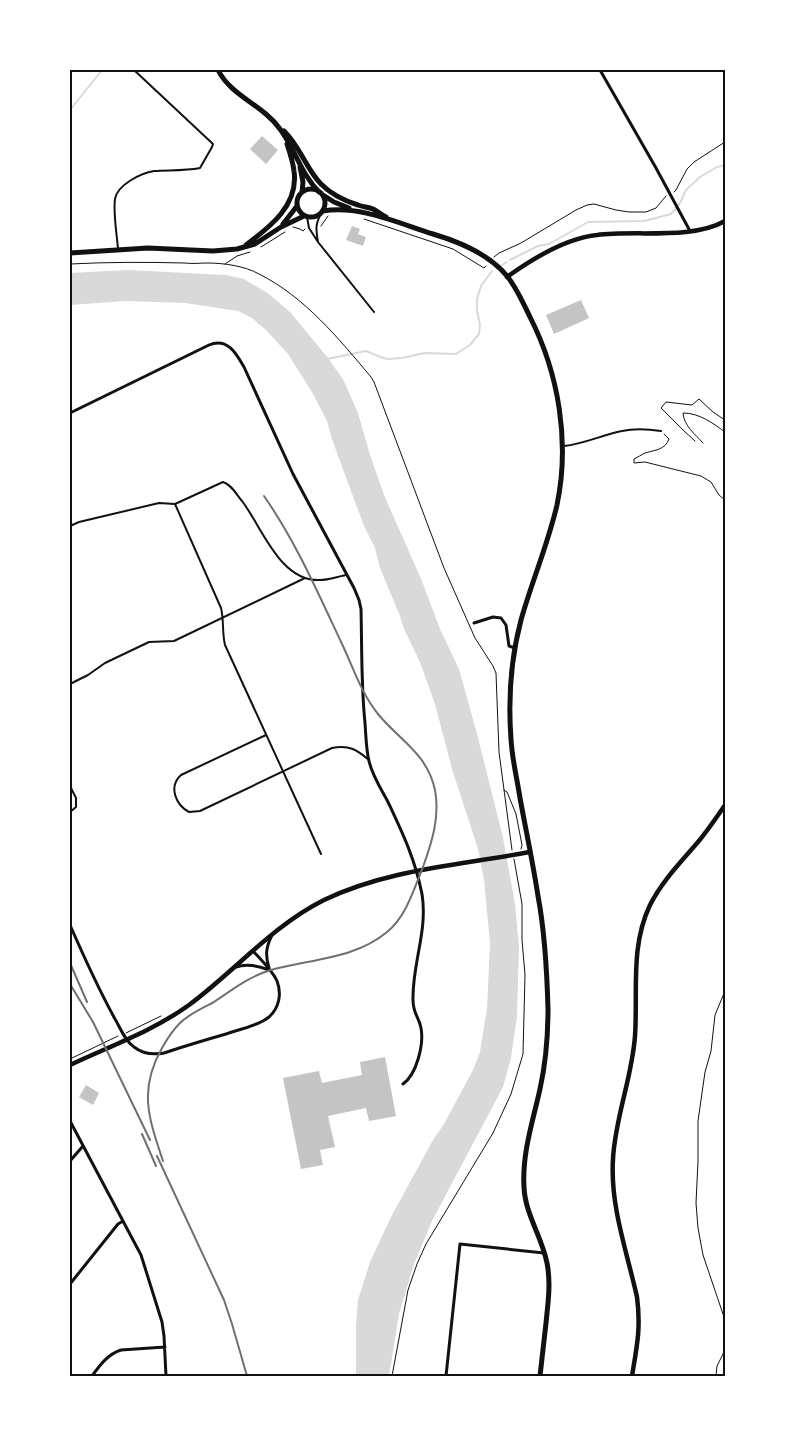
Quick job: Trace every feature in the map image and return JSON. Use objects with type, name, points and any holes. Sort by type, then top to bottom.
[{"type":"main road","points":[[218,70],[225,82],[256,106],[290,137],[312,173],[326,188],[341,198],[374,210],[390,220]]},
{"type":"main road","points":[[280,128],[311,183],[321,193],[326,203],[322,212]]},
{"type":"main road","points":[[243,247],[262,233],[284,211],[292,195],[295,174],[285,137]]},
{"type":"main road","points":[[300,164],[302,192]]},
{"type":"main road","points":[[281,227],[297,206],[298,197],[302,192],[307,189],[313,189],[334,202],[356,211],[464,244],[490,261],[507,277],[538,333],[550,366],[558,403],[562,446],[560,487],[551,528],[522,618],[515,648],[511,692],[513,756],[543,926],[546,973],[548,1031],[544,1071],[528,1138],[524,1176],[528,1211],[544,1253],[548,1271],[549,1286],[540,1376]]},
{"type":"main road","points":[[297,206],[305,216],[313,218],[322,212],[339,209],[356,211]]},
{"type":"main road","points":[[70,253],[150,248],[213,251],[236,249],[255,244],[281,227],[305,216]]},
{"type":"street","points":[[600,70],[690,231]]},
{"type":"street","points":[[507,277],[552,250],[587,236],[690,231],[714,227],[725,221]]},
{"type":"street","points":[[70,413],[209,344],[223,343],[236,354],[293,474],[356,591],[360,610],[363,702],[369,760],[410,849],[422,896],[422,938],[415,968],[413,999],[413,1010],[421,1027],[422,1043],[412,1074],[409,1080],[403,1084]]},
{"type":"street","points":[[474,623],[493,617],[500,618],[506,625],[510,646],[515,648]]},
{"type":"street","points":[[632,1376],[639,1337],[639,1312],[615,1202],[613,1158],[635,1039],[638,943],[644,919],[658,890],[703,836],[725,805]]},
{"type":"street","points":[[70,1065],[86,1054],[145,1031],[188,1006],[273,933],[306,910],[345,890],[416,871],[518,852],[530,852]]},
{"type":"street","points":[[70,925],[99,990],[126,1038],[136,1048],[151,1054],[164,1053],[247,1027],[263,1021],[273,1012],[278,1002],[279,988],[276,980],[252,951]]},
{"type":"street","points":[[269,971],[266,954],[267,945],[273,933]]},
{"type":"street","points":[[227,972],[244,965],[252,965],[269,971]]},
{"type":"street","points":[[70,1120],[141,1255],[162,1322],[166,1376]]},
{"type":"street","points":[[70,1160],[83,1146]]},
{"type":"street","points":[[70,1284],[118,1224],[123,1221]]},
{"type":"street","points":[[446,1376],[460,1244],[544,1253]]},
{"type":"street","points":[[92,1376],[106,1359],[115,1352],[139,1348],[165,1347]]},
{"type":"lane","points":[[118,249],[115,206],[115,198],[118,193],[130,180],[151,172],[200,168],[213,144],[134,70]]},
{"type":"lane","points":[[318,242],[316,227],[322,212]]},
{"type":"lane","points":[[305,216],[309,228],[318,242],[374,312]]},
{"type":"lane","points":[[562,446],[578,444],[623,431],[640,429],[661,431]]},
{"type":"lane","points":[[70,526],[79,522],[159,503],[175,504],[223,482],[229,484],[249,510],[272,548],[288,569],[305,578],[321,580],[347,575]]},
{"type":"lane","points":[[175,504],[222,608],[225,645],[321,854]]},
{"type":"lane","points":[[70,684],[88,675],[105,663],[149,642],[174,641],[305,578]]},
{"type":"lane","points":[[266,735],[176,779],[174,784],[175,794],[180,806],[184,810],[195,812],[332,748],[345,746],[369,760]]},
{"type":"lane","points":[[70,786],[77,803],[76,807],[70,812]]},
{"type":"path","points":[[672,192],[676,190],[687,170],[694,162],[725,142]]},
{"type":"path","points":[[494,258],[499,253],[521,243],[587,205],[594,204],[629,212],[646,212],[656,208],[666,196]]},
{"type":"path","points":[[316,227],[322,226],[329,215]]},
{"type":"path","points":[[362,218],[453,249],[484,268]]},
{"type":"path","points":[[290,228],[296,227],[303,231],[309,228]]},
{"type":"path","points":[[258,248],[286,231]]},
{"type":"path","points":[[224,264],[237,256],[253,250]]},
{"type":"path","points":[[70,264],[122,262],[208,263],[224,264],[258,273],[287,290],[303,304],[346,349],[374,382],[430,534],[468,625],[496,673],[498,738],[512,844]]},
{"type":"path","points":[[695,441],[662,408],[666,402],[692,405],[699,399],[725,420]]},
{"type":"path","points":[[703,443],[687,426],[683,414],[691,413],[705,419],[725,432]]},
{"type":"path","points":[[661,431],[669,439],[667,444],[662,448],[634,459],[634,463],[645,462],[702,476],[711,482],[719,495],[725,500]]},
{"type":"path","points":[[504,789],[516,814],[522,845],[518,852]]},
{"type":"path","points":[[392,1376],[408,1290],[417,1264],[426,1244],[493,1133],[511,1094],[522,1054],[525,974],[522,940],[522,904],[514,864]]},
{"type":"path","points":[[725,992],[715,1015],[711,1051],[705,1072],[698,1121],[696,1203],[703,1255],[725,1320]]},
{"type":"path","points":[[126,1033],[142,1025]]},
{"type":"path","points":[[70,1058],[86,1054],[118,1037]]},
{"type":"path","points":[[716,1376],[717,1366],[725,1350]]},
{"type":"shaded area","points":[[128,270],[226,275],[244,279],[269,294],[291,313],[328,358],[344,381],[358,413],[384,495],[422,581],[440,629],[459,669],[503,838],[515,904],[519,947],[517,1016],[511,1058],[503,1087],[432,1221],[414,1264],[399,1314],[389,1376],[356,1376],[358,1300],[370,1262],[392,1215],[433,1140],[444,1124],[473,1070],[480,1052],[487,1008],[490,943],[484,880],[478,849],[452,769],[435,704],[420,662],[404,629],[380,568],[375,548],[364,526],[327,421],[312,392],[288,354],[266,330],[252,318],[238,311],[186,303],[125,301],[70,305],[70,273]]},
{"type":"building","points":[[262,136],[278,150],[266,164],[250,149]]},
{"type":"building","points":[[352,226],[360,229],[358,234],[366,237],[363,246],[346,240]]},
{"type":"building","points":[[581,300],[589,318],[554,334],[546,315]]},
{"type":"building","points":[[385,1057],[396,1116],[369,1121],[366,1108],[328,1116],[335,1147],[320,1150],[323,1165],[301,1169],[283,1078],[319,1071],[322,1083],[362,1075],[360,1062]]},
{"type":"building","points":[[86,1085],[99,1093],[93,1105],[79,1097]]},
{"type":"waterway","points":[[70,110],[102,70]]},
{"type":"waterway","points":[[510,260],[538,246],[549,244],[588,222],[644,221],[671,214],[680,203],[686,190],[700,177],[717,167],[725,165]]},
{"type":"waterway","points":[[502,265],[507,262]]},
{"type":"waterway","points":[[327,359],[366,351],[388,359],[425,353],[456,354],[470,345],[479,334],[480,325],[477,299],[481,286],[492,271]]},
{"type":"railway","points":[[163,1161],[150,1118],[148,1091],[155,1063],[170,1035],[192,1014],[256,976],[286,966],[347,953],[361,948],[387,932],[399,919],[413,893],[429,848],[436,820],[435,790],[426,766],[372,706],[306,568],[276,513],[264,496]]},
{"type":"railway","points":[[70,963],[87,1002]]},
{"type":"railway","points":[[70,984],[93,1022],[150,1140]]},
{"type":"railway","points":[[142,1134],[156,1166]]},
{"type":"railway","points":[[157,1156],[224,1300],[247,1376]]}]
